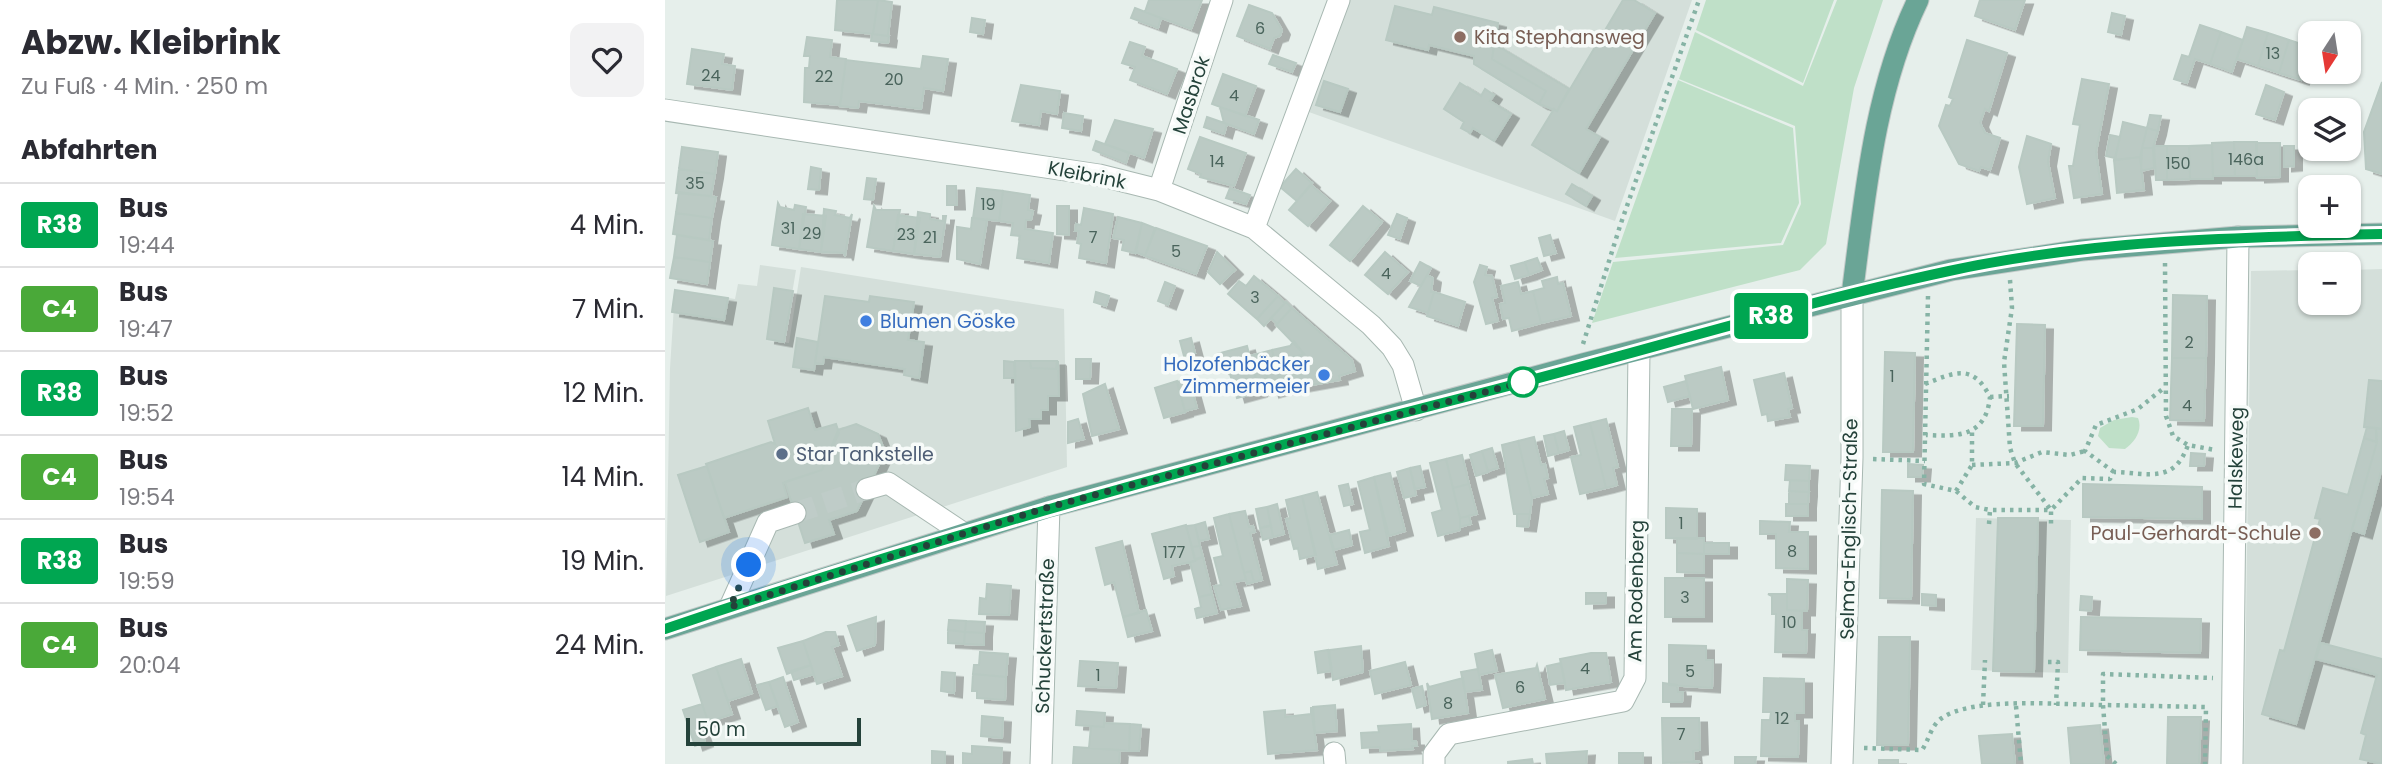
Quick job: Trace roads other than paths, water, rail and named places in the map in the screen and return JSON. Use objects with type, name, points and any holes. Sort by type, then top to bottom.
[{"type":"main road","points":[[1852,295],[1870,164],[1885,92],[1897,50],[1918,0]]},
{"type":"main road","points":[[665,629],[1049,507],[1583,364],[1928,276],[2083,250],[2238,237],[2382,234]]},
{"type":"street","name":"Masbrok","points":[[1159,190],[1222,0]]},
{"type":"street","points":[[1254,229],[1339,0]]},
{"type":"street","name":"Kleibrink","points":[[665,110],[1099,175],[1159,190],[1254,229],[1371,325],[1392,347],[1403,365],[1416,410]]},
{"type":"street","name":"Halskeweg","points":[[2232,764],[2238,237]]},
{"type":"street","name":"Selma-Englisch-Straße","points":[[1842,756],[1852,458],[1852,295]]},
{"type":"street","name":"Am Rodenberg","points":[[1434,764],[1433,754],[1449,734],[1622,701],[1635,678],[1639,350]]},
{"type":"street","points":[[867,489],[888,483],[963,533]]},
{"type":"street","name":"Schuckertstraße","points":[[1041,764],[1049,507]]},
{"type":"street","points":[[730,607],[768,522],[795,513]]},
{"type":"tunnel","points":[[795,513],[867,489]]},
{"type":"place","name":"Kita Stephansweg","points":[[1460,37]]},
{"type":"place","name":"Blumen Göske","points":[[866,321]]},
{"type":"place","name":"Holzofenbäcker Zimmermeier","points":[[1324,375]]},
{"type":"place","name":"Star Tankstelle","points":[[782,454]]},
{"type":"place","name":"Paul-Gerhardt-Schule","points":[[2315,533]]}]
